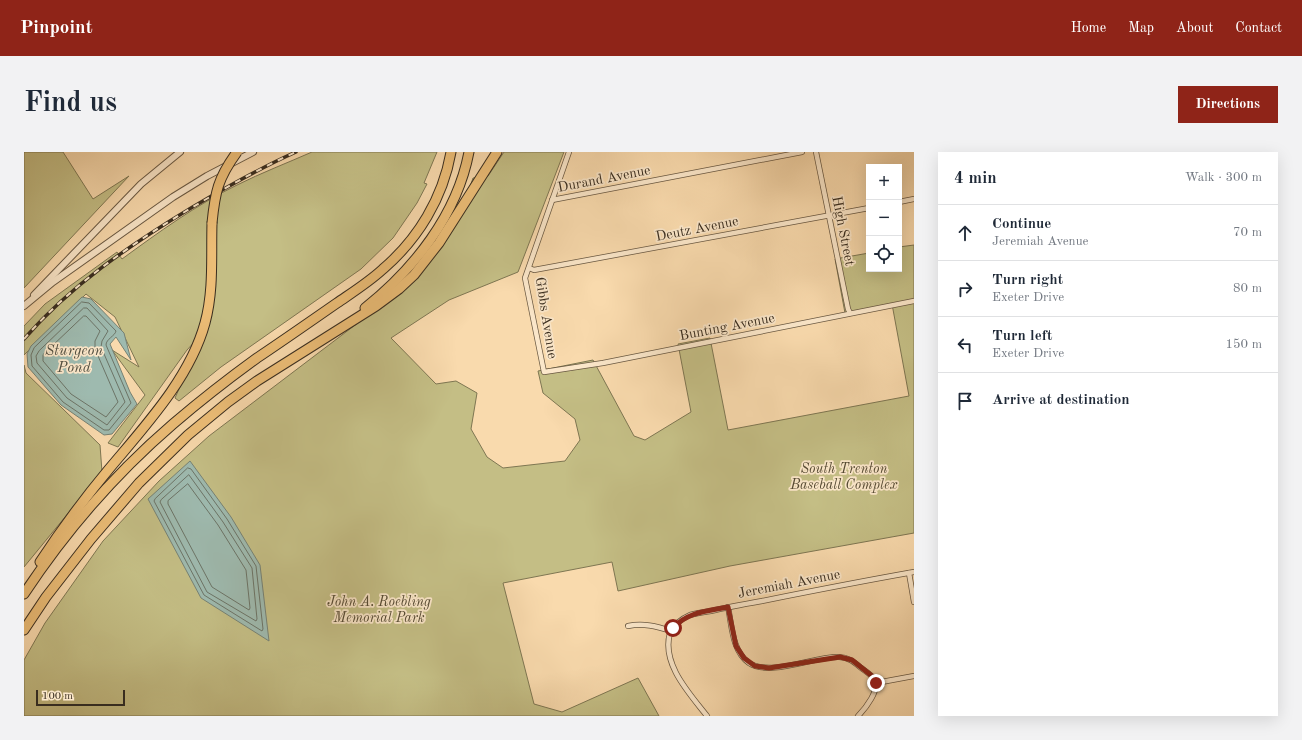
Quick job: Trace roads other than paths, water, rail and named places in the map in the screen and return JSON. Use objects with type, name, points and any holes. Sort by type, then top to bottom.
[{"type":"highway","points":[[24,588],[53,542],[73,514],[151,419],[171,391],[194,352],[205,324],[210,298],[212,223],[218,183],[224,170],[237,152]]},
{"type":"highway","points":[[24,594],[45,564],[85,514],[152,443],[199,402],[370,280],[395,258],[416,235],[434,205],[446,173],[451,152]]},
{"type":"highway","points":[[317,342],[352,319],[399,276],[418,255],[440,225],[450,207],[464,172],[469,152]]},
{"type":"highway","points":[[24,630],[50,591],[120,505],[165,457],[202,423],[237,395],[278,366],[376,306],[399,289],[414,275],[439,243],[497,152]]},
{"type":"street","points":[[25,305],[40,287],[140,184],[180,152]]},
{"type":"street","points":[[25,305],[53,282],[173,197],[212,173],[253,152]]},
{"type":"street","name":"Gibbs Avenue","points":[[544,372],[526,278],[569,152]]},
{"type":"street","name":"Durand Avenue","points":[[552,200],[802,152]]},
{"type":"street","name":"High Street","points":[[816,152],[850,313]]},
{"type":"street","points":[[902,201],[914,199]]},
{"type":"street","name":"Deutz Avenue","points":[[529,268],[534,270],[586,261],[866,209]]},
{"type":"street","name":"Bunting Avenue","points":[[544,372],[603,363],[914,301]]},
{"type":"street","name":"Jeremiah Avenue","points":[[671,631],[678,622],[690,615],[914,572]]},
{"type":"street","points":[[908,573],[914,602]]},
{"type":"street","points":[[728,607],[736,646],[744,658],[755,666],[769,668],[840,657],[852,660],[872,676],[876,683],[875,691],[858,716]]},
{"type":"street","points":[[628,626],[644,624],[671,631],[669,646],[674,670],[707,716]]},
{"type":"street","points":[[876,683],[914,676]]},
{"type":"water","name":"Sturgeon Pond","points":[[82,297],[91,299],[124,333],[131,360],[116,337],[110,344],[130,392],[137,404],[112,434],[104,435],[61,405],[28,367],[27,354],[31,346]]},
{"type":"water","points":[[190,461],[231,517],[260,565],[269,641],[201,598],[148,499]]},
{"type":"railway","points":[[24,339],[61,301],[124,251],[168,222],[217,193],[256,171],[296,152]]},
{"type":"park label","name":"South Trenton Baseball Complex","points":[[844,478]]},
{"type":"park label","name":"John A. Roebling Memorial Park","points":[[379,610]]}]
